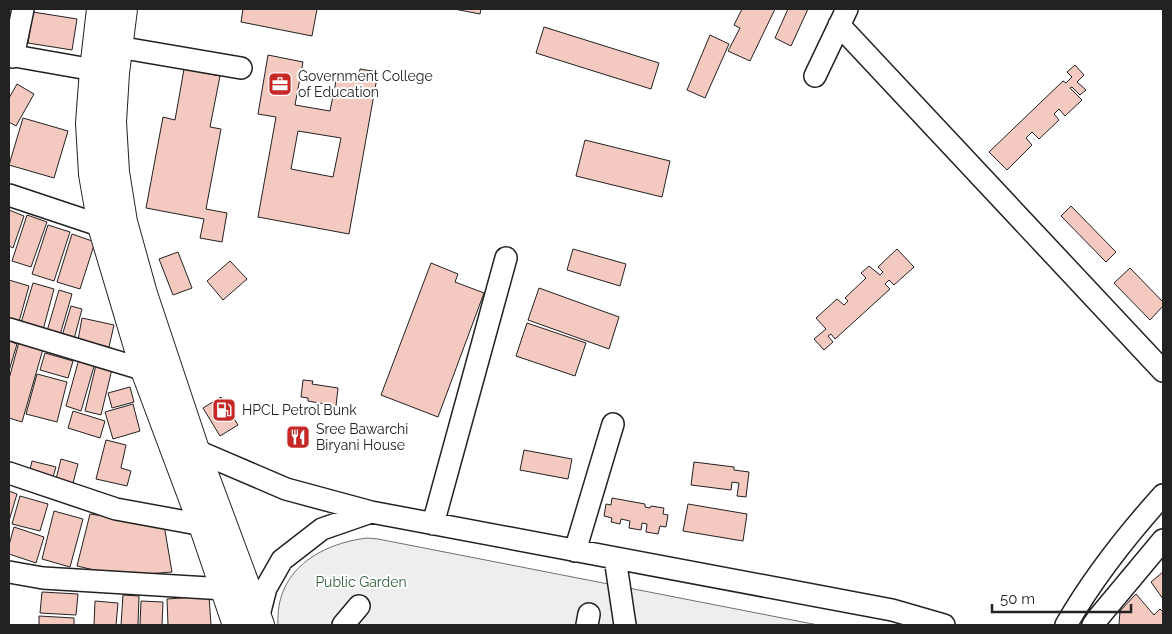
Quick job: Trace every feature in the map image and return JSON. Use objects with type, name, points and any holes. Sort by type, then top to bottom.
[{"type":"highway","points":[[101,9],[90,123],[93,174],[102,226],[145,370],[225,589],[251,623]]},
{"type":"highway","points":[[123,9],[112,122],[114,172],[123,222],[143,294],[251,623]]},
{"type":"street","points":[[23,9],[11,56],[94,70]]},
{"type":"street","points":[[815,76],[843,17],[1163,371]]},
{"type":"street","points":[[118,47],[241,68]]},
{"type":"street","points":[[9,194],[102,226]]},
{"type":"street","points":[[432,524],[506,258]]},
{"type":"street","points":[[9,329],[145,370]]},
{"type":"street","points":[[575,550],[613,424]]},
{"type":"street","points":[[195,450],[286,488],[371,512],[615,558],[890,618],[944,625]]},
{"type":"street","points":[[9,473],[116,509],[203,525]]},
{"type":"street","points":[[1066,625],[1080,601],[1129,533],[1163,494]]},
{"type":"street","points":[[251,623],[266,588],[282,560],[322,529],[371,512]]},
{"type":"street","points":[[1093,625],[1163,540]]},
{"type":"street","points":[[615,558],[625,625]]},
{"type":"street","points":[[9,572],[43,578],[225,589]]},
{"type":"street","points":[[343,625],[359,606]]},
{"type":"green space","name":"Public Garden","points":[[367,538],[818,625],[278,625],[279,606],[284,589],[292,575],[303,564],[317,554],[332,547],[349,541]]},
{"type":"building","points":[[243,9],[317,9],[312,36],[241,22]]},
{"type":"building","points":[[454,9],[481,9],[480,14]]},
{"type":"building","points":[[742,9],[775,9],[750,61],[728,51],[740,28],[734,25]]},
{"type":"building","points":[[788,9],[808,9],[791,46],[775,38]]},
{"type":"building","points":[[33,12],[77,19],[72,50],[28,43]]},
{"type":"building","points":[[544,27],[659,63],[651,89],[536,53]]},
{"type":"building","points":[[710,35],[729,44],[705,98],[687,90]]},
{"type":"building","points":[[268,55],[303,62],[295,105],[330,111],[337,76],[358,80],[360,69],[378,72],[349,234],[258,217],[276,117],[258,114]],"holes":[[[298,131],[341,138],[333,177],[291,169]]]},
{"type":"building","points":[[1075,65],[1084,75],[1077,82],[1086,90],[1080,95],[1072,87],[1070,88],[1082,100],[1065,116],[1059,109],[1054,114],[1059,120],[1039,139],[1032,132],[1026,138],[1032,145],[1007,170],[989,152],[1063,81],[1066,83],[1072,77],[1067,72]]},
{"type":"building","points":[[184,69],[220,76],[210,127],[221,129],[206,209],[227,213],[222,242],[200,238],[204,219],[146,208],[163,117],[175,120]]},
{"type":"building","points":[[17,84],[34,94],[16,126],[9,122],[9,98]]},
{"type":"building","points":[[23,118],[68,131],[54,178],[9,165]]},
{"type":"building","points":[[585,140],[670,161],[662,197],[576,176]]},
{"type":"building","points":[[1071,206],[1116,252],[1106,262],[1061,216]]},
{"type":"building","points":[[9,210],[24,216],[13,248],[9,246]]},
{"type":"building","points":[[27,215],[47,222],[31,267],[12,261]]},
{"type":"building","points":[[48,225],[70,232],[54,281],[32,274]]},
{"type":"building","points":[[72,234],[95,242],[80,289],[57,282]]},
{"type":"building","points":[[573,249],[626,264],[620,286],[567,270]]},
{"type":"building","points":[[897,249],[914,267],[894,285],[889,280],[885,284],[890,289],[835,339],[831,334],[828,336],[833,342],[824,350],[814,339],[826,329],[816,318],[837,299],[844,305],[848,301],[845,298],[866,278],[861,273],[869,266],[880,275],[883,272],[878,267]]},
{"type":"building","points":[[178,252],[192,288],[173,295],[159,259]]},
{"type":"building","points":[[230,261],[247,279],[223,300],[207,281]]},
{"type":"building","points":[[431,263],[458,274],[455,282],[484,293],[438,417],[381,395]]},
{"type":"building","points":[[1130,268],[1163,302],[1163,306],[1150,320],[1114,283]]},
{"type":"building","points":[[9,280],[29,286],[18,325],[9,323]]},
{"type":"building","points":[[33,283],[54,289],[43,330],[21,323]]},
{"type":"building","points":[[539,288],[619,317],[609,349],[528,320]]},
{"type":"building","points":[[59,290],[72,294],[60,335],[47,331]]},
{"type":"building","points":[[71,306],[82,309],[74,339],[62,336]]},
{"type":"building","points":[[82,318],[114,325],[109,347],[78,340]]},
{"type":"building","points":[[527,323],[586,343],[575,376],[516,356]]},
{"type":"building","points":[[9,341],[17,344],[9,371]]},
{"type":"building","points":[[19,342],[43,349],[22,422],[9,418],[9,379]]},
{"type":"building","points":[[45,353],[73,361],[68,378],[40,370]]},
{"type":"building","points":[[79,359],[95,363],[81,411],[66,406]]},
{"type":"building","points":[[96,365],[112,369],[101,415],[85,411]]},
{"type":"building","points":[[37,374],[67,382],[57,422],[26,414]]},
{"type":"building","points":[[303,380],[313,381],[312,384],[338,388],[336,406],[308,401],[308,398],[301,397]]},
{"type":"building","points":[[130,387],[134,402],[112,408],[108,393]]},
{"type":"building","points":[[221,397],[238,425],[220,436],[203,408]]},
{"type":"building","points":[[133,404],[140,431],[113,439],[105,412]]},
{"type":"building","points":[[73,411],[105,421],[100,438],[68,428]]},
{"type":"building","points":[[106,440],[126,445],[121,468],[131,471],[127,486],[96,479]]},
{"type":"building","points":[[524,450],[572,459],[568,479],[520,470]]},
{"type":"building","points":[[61,459],[78,464],[72,487],[55,483]]},
{"type":"building","points":[[32,461],[56,467],[52,480],[29,474]]},
{"type":"building","points":[[694,462],[734,467],[734,470],[749,472],[746,497],[737,496],[739,483],[732,482],[731,490],[691,485]]},
{"type":"building","points":[[9,491],[17,494],[9,521]]},
{"type":"building","points":[[20,496],[48,504],[40,531],[12,524]]},
{"type":"building","points":[[612,498],[645,504],[645,507],[650,508],[651,506],[664,508],[663,514],[668,515],[666,527],[660,526],[658,534],[646,532],[647,524],[642,523],[641,530],[629,528],[630,521],[621,519],[620,524],[611,522],[612,518],[604,516],[606,504],[611,505]]},
{"type":"building","points":[[688,504],[747,514],[743,541],[683,531]]},
{"type":"building","points":[[54,511],[83,519],[70,567],[42,559]]},
{"type":"building","points":[[90,514],[164,525],[172,572],[120,576],[77,566]]},
{"type":"building","points":[[14,527],[44,537],[36,563],[9,554],[9,545]]},
{"type":"building","points":[[1163,572],[1163,599],[1151,582]]},
{"type":"building","points":[[42,592],[78,594],[76,615],[40,613]]},
{"type":"building","points":[[1136,594],[1154,615],[1160,609],[1163,612],[1163,625],[1119,625],[1120,611]]},
{"type":"building","points":[[123,595],[139,596],[138,625],[121,625]]},
{"type":"building","points":[[209,596],[211,625],[168,625],[167,599]]},
{"type":"building","points":[[95,601],[118,603],[116,625],[94,625]]},
{"type":"building","points":[[141,601],[163,602],[162,625],[140,625]]},
{"type":"building","points":[[39,616],[74,618],[74,625],[39,625]]},
{"type":"place","name":"Government College of Education","points":[[280,84]]},
{"type":"place","name":"HPCL Petrol Bunk","points":[[224,410]]},
{"type":"place","name":"Sree Bawarchi Biryani House","points":[[298,437]]}]
